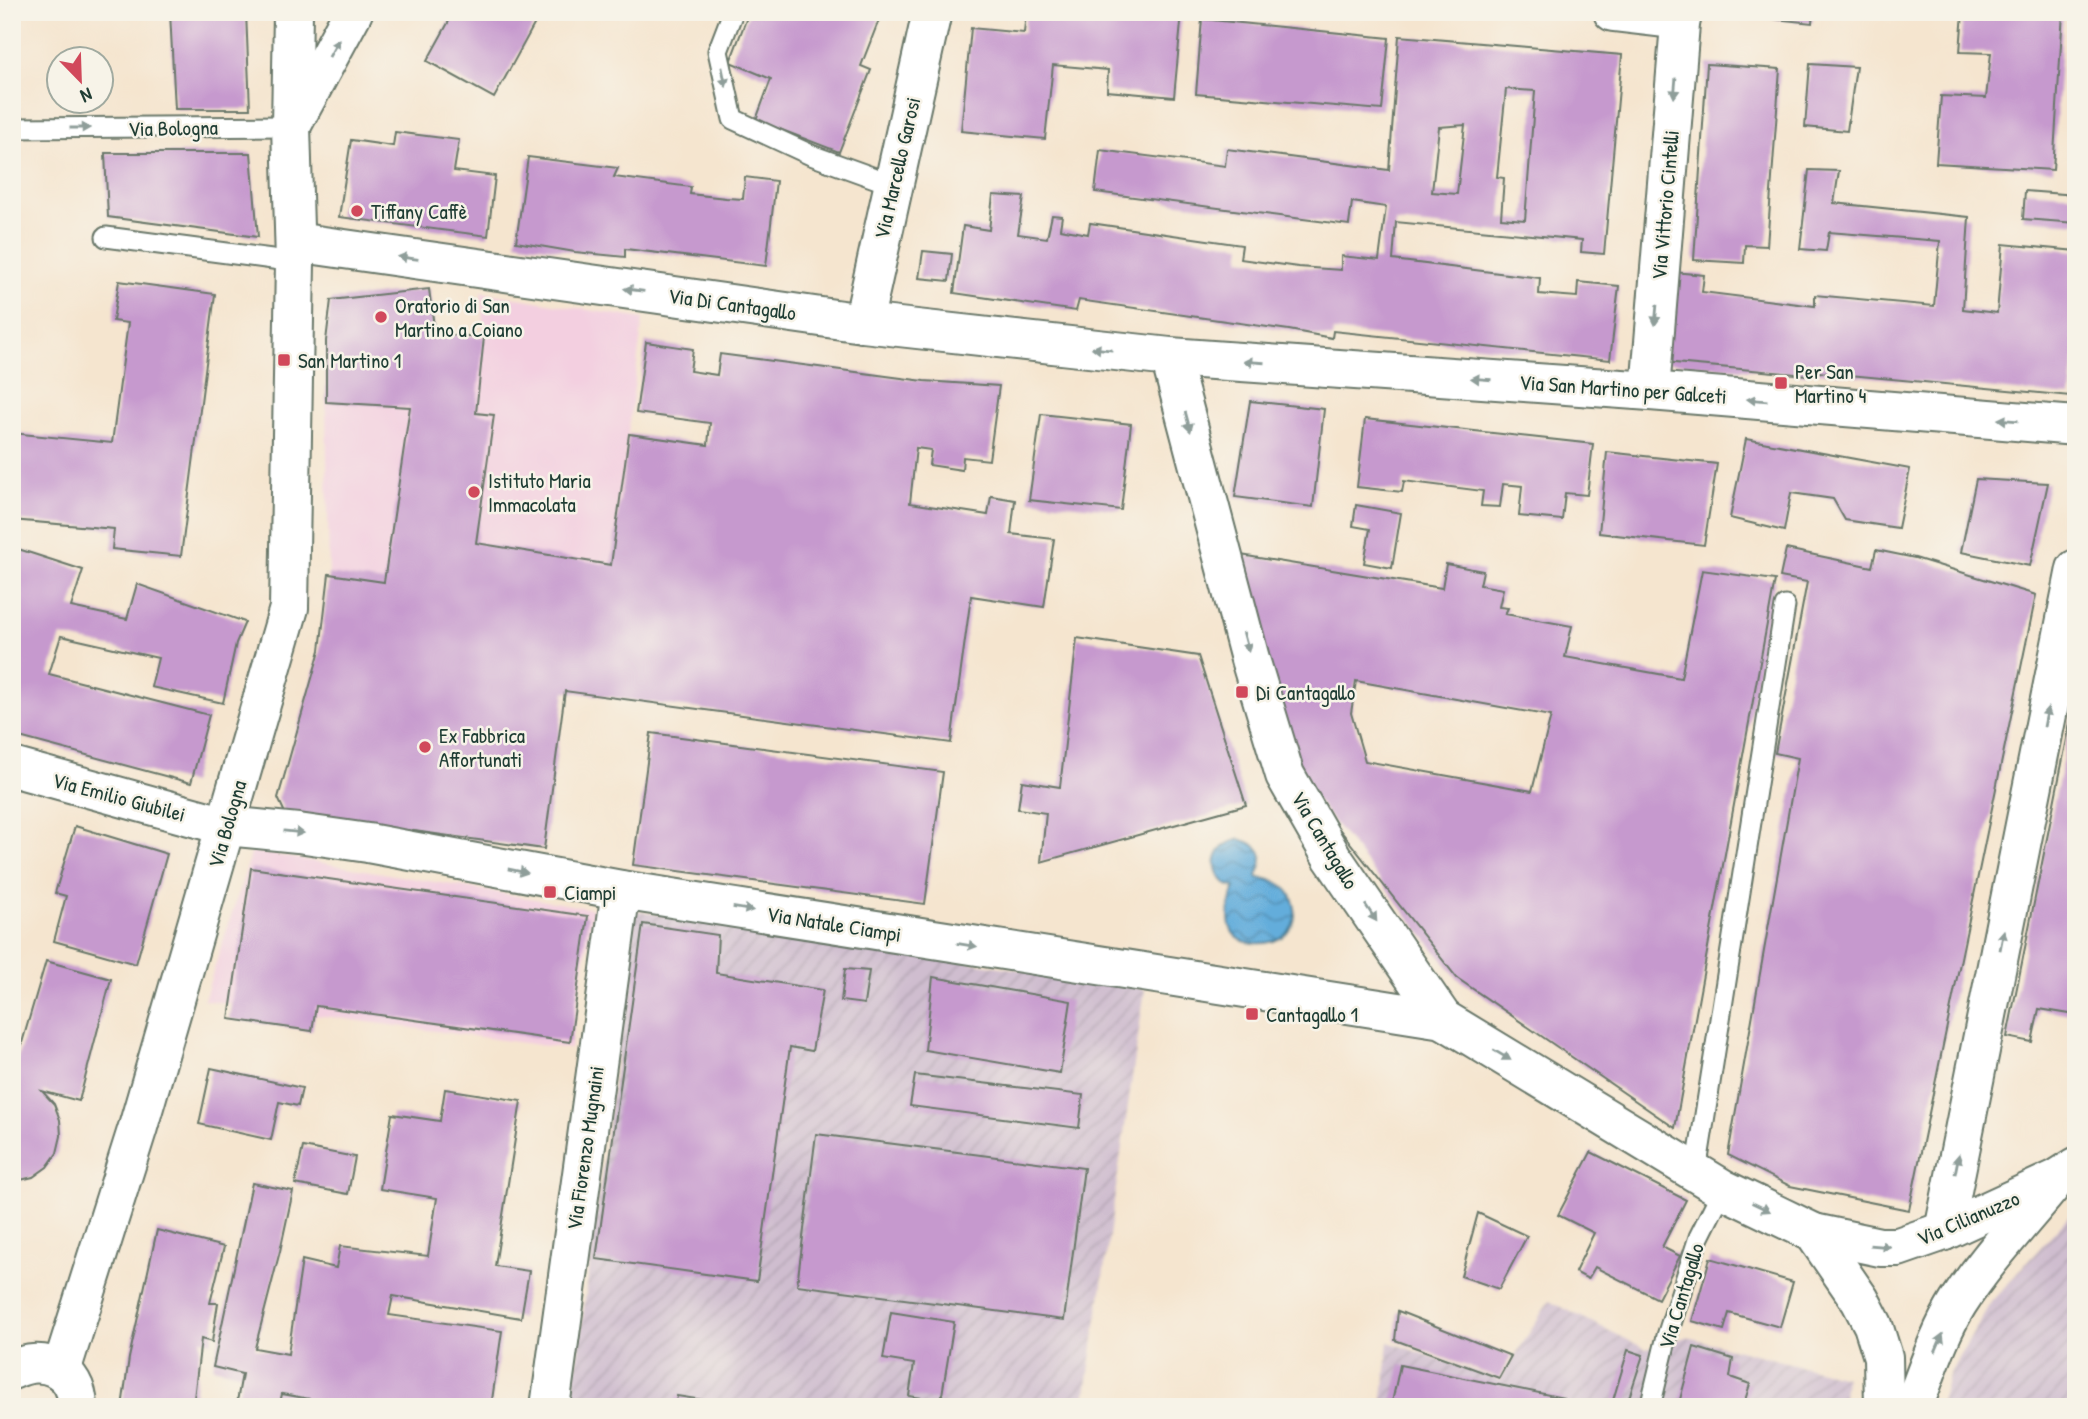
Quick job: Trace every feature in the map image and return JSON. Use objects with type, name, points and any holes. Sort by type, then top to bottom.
[{"type":"street","name":"Via Bologna","points":[[61,1371],[138,1128],[289,608],[295,252],[291,126],[293,12]]},
{"type":"street","points":[[291,126],[353,12]]},
{"type":"street","name":"Via Marcello Garosi","points":[[863,323],[932,12]]},
{"type":"street","points":[[1613,12],[1681,16]]},
{"type":"street","name":"Via Vittorio Cintelli","points":[[1650,391],[1681,16]]},
{"type":"street","name":"Via Di Cantagallo","points":[[295,252],[863,323],[1170,356]]},
{"type":"street","name":"Via San Martino per Galceti","points":[[1170,356],[2076,426]]},
{"type":"street","name":"Via Cantagallo","points":[[1170,356],[1250,659],[1285,775],[1332,857],[1443,1019],[1709,1180],[1814,1233],[1860,1300],[1873,1325],[1883,1357],[1884,1407]]},
{"type":"street","points":[[1944,1231],[2076,569]]},
{"type":"street","name":"Via Emilio Giubilei","points":[[12,767],[226,826]]},
{"type":"street","name":"Via Natale Ciampi","points":[[226,826],[298,832],[368,843],[621,890],[1443,1019]]},
{"type":"street","name":"Via Fiorenzo Mugnaini","points":[[550,1407],[621,890]]},
{"type":"street","points":[[1913,1407],[1956,1306],[1976,1276],[2066,1173]]},
{"type":"street","name":"Via Cilianuzzo","points":[[1814,1233],[1880,1247],[1898,1247],[1944,1231],[2066,1173]]},
{"type":"street","points":[[12,1370],[23,1364],[36,1362],[61,1371],[72,1382],[78,1396],[78,1407]]},
{"type":"lane","points":[[733,12],[718,51],[733,119],[811,155],[894,185]]},
{"type":"lane","name":"Via Bologna","points":[[12,128],[291,126]]},
{"type":"lane","points":[[106,237],[295,252]]},
{"type":"lane","name":"Via Cantagallo","points":[[1650,1407],[1667,1336],[1699,1237],[1709,1180],[1785,606]]},
{"type":"shaded area","name":"Istituto Maria Immacolata","points":[[481,292],[643,319],[604,616],[329,574],[326,402],[410,407],[435,334],[484,336]]},
{"type":"shaded area","points":[[252,851],[593,909],[570,1049],[204,1000]]},
{"type":"shaded area","points":[[636,911],[1145,989],[1084,1407],[571,1407]]},
{"type":"shaded area","points":[[2076,1208],[2076,1407],[1939,1407],[1949,1375],[1991,1302]]},
{"type":"shaded area","points":[[1549,1301],[1646,1349],[1687,1337],[1845,1377],[1842,1407],[1382,1407],[1389,1342],[1500,1380]]},
{"type":"water","points":[[1239,839],[1252,844],[1260,851],[1262,861],[1258,878],[1279,883],[1293,900],[1295,910],[1292,926],[1281,938],[1254,943],[1236,937],[1232,930],[1229,914],[1235,887],[1222,880],[1216,861],[1223,847]]},
{"type":"building","points":[[170,12],[246,12],[250,109],[175,109]]},
{"type":"building","points":[[454,12],[541,12],[494,98],[427,61]]},
{"type":"building","points":[[749,12],[882,12],[861,66],[871,70],[839,152],[756,120],[771,79],[730,62]]},
{"type":"building","points":[[1026,12],[1182,12],[1174,97],[1107,91],[1108,70],[1053,65],[1045,139],[961,131],[971,28],[1024,33]]},
{"type":"building","points":[[1726,12],[1813,12],[1812,23]]},
{"type":"building","points":[[1963,12],[2063,12],[2053,170],[1936,163],[1941,96],[1986,98],[1991,53],[1960,52]]},
{"type":"building","points":[[1202,19],[1389,38],[1382,110],[1196,94]]},
{"type":"building","points":[[1399,36],[1622,55],[1604,254],[1581,252],[1582,240],[1396,222],[1393,260],[1540,278],[1539,294],[1577,297],[1578,282],[1619,286],[1610,360],[1333,331],[1332,338],[1079,300],[1076,311],[954,293],[963,226],[989,230],[993,195],[1024,197],[1018,234],[1047,238],[1052,215],[1062,216],[1060,229],[1088,234],[1090,223],[1242,245],[1240,259],[1298,267],[1341,270],[1341,256],[1379,260],[1386,207],[1352,202],[1349,225],[1095,192],[1100,150],[1225,166],[1227,149],[1389,170]],"holes":[[[1506,89],[1535,91],[1525,220],[1501,218],[1504,178],[1497,177]],[[1465,125],[1457,194],[1432,192],[1439,127]]]},
{"type":"building","points":[[1707,64],[1780,69],[1767,246],[1745,245],[1744,263],[1694,260]]},
{"type":"building","points":[[1810,64],[1856,67],[1847,131],[1805,127]]},
{"type":"building","points":[[395,132],[459,140],[454,171],[495,176],[488,236],[339,217],[351,140],[393,146]]},
{"type":"building","points":[[105,153],[251,153],[258,237],[108,217]]},
{"type":"building","points":[[528,157],[618,168],[614,177],[691,187],[690,194],[726,198],[743,199],[745,177],[776,181],[766,266],[625,249],[625,257],[516,242]]},
{"type":"building","points":[[1809,170],[1839,171],[1834,203],[1969,217],[1963,309],[1997,313],[2003,244],[2076,251],[2076,342],[2070,396],[1808,371],[1807,375],[1664,362],[1674,272],[1704,275],[1702,292],[1815,306],[1815,295],[1934,306],[1940,241],[1829,232],[1826,251],[1800,249]]},
{"type":"building","points":[[2025,191],[2076,195],[2076,223],[2023,219]]},
{"type":"building","points":[[923,251],[952,254],[949,281],[919,278]]},
{"type":"building","points":[[119,281],[215,294],[181,556],[112,549],[114,529],[12,520],[12,433],[112,443],[128,323],[113,321]]},
{"type":"building","points":[[429,289],[435,334],[484,337],[476,413],[494,415],[476,543],[611,565],[629,434],[708,445],[710,423],[636,413],[646,342],[693,349],[690,371],[717,375],[720,354],[924,381],[999,386],[989,460],[963,457],[962,470],[929,465],[931,450],[916,448],[910,503],[988,515],[991,496],[1015,500],[1011,534],[1054,539],[1044,607],[971,596],[951,743],[565,691],[544,849],[285,813],[278,798],[320,650],[329,574],[384,582],[410,407],[326,402],[326,341],[331,300]]},
{"type":"building","points":[[1250,401],[1324,409],[1313,507],[1235,497]]},
{"type":"building","points":[[1041,414],[1131,424],[1121,510],[1029,500]]},
{"type":"building","points":[[1365,419],[1593,444],[1587,495],[1565,493],[1562,520],[1519,516],[1522,486],[1503,484],[1500,507],[1481,506],[1483,491],[1404,481],[1402,492],[1357,487]]},
{"type":"building","points":[[1746,439],[1910,469],[1898,528],[1845,520],[1833,499],[1791,493],[1784,531],[1730,518]]},
{"type":"building","points":[[1607,452],[1717,464],[1704,545],[1599,533]]},
{"type":"building","points":[[1976,479],[2048,483],[2030,566],[1961,552]]},
{"type":"building","points":[[1356,505],[1401,513],[1392,568],[1364,563],[1370,529],[1353,526]]},
{"type":"building","points":[[12,547],[83,570],[71,607],[127,619],[137,584],[245,622],[236,643],[223,703],[151,687],[158,658],[61,636],[49,674],[209,715],[191,783],[12,735]]},
{"type":"building","points":[[1786,549],[1872,567],[1876,550],[1915,558],[2036,595],[1909,1210],[1790,1186],[1728,1155],[1798,758],[1775,753],[1807,582],[1780,577]]},
{"type":"building","points":[[1235,554],[1442,588],[1446,564],[1483,571],[1480,585],[1503,589],[1499,607],[1508,608],[1505,614],[1572,626],[1565,657],[1681,678],[1702,570],[1775,580],[1675,1128],[1457,978],[1303,783]],"holes":[[[1356,681],[1551,716],[1532,791],[1365,761],[1351,713]]]},
{"type":"building","points":[[1077,638],[1198,656],[1246,805],[1041,862],[1046,813],[1018,809],[1022,781],[1060,787]]},
{"type":"building","points":[[2075,699],[2076,1015],[2039,1009],[2032,1042],[2007,1037]]},
{"type":"building","points":[[651,733],[943,772],[925,904],[633,865]]},
{"type":"building","points":[[75,826],[167,854],[136,964],[54,941],[66,896],[55,893]]},
{"type":"building","points":[[251,868],[588,916],[570,1042],[316,1006],[312,1031],[229,1019]]},
{"type":"building","points":[[643,924],[718,935],[716,973],[823,990],[812,1051],[790,1047],[757,1281],[596,1259]]},
{"type":"building","points":[[46,961],[111,979],[79,1101],[42,1091],[54,1104],[60,1120],[61,1136],[57,1153],[47,1167],[33,1177],[12,1182],[12,1077]]},
{"type":"building","points":[[845,969],[869,971],[864,1004],[841,1001]]},
{"type":"building","points":[[933,977],[1071,1001],[1060,1073],[925,1050]]},
{"type":"building","points":[[211,1068],[302,1088],[298,1106],[279,1102],[271,1140],[199,1124]]},
{"type":"building","points":[[915,1075],[1083,1095],[1079,1128],[910,1106]]},
{"type":"building","points":[[445,1089],[521,1101],[495,1266],[529,1271],[521,1318],[393,1296],[389,1315],[502,1331],[491,1407],[354,1407],[282,1394],[279,1407],[236,1407],[242,1374],[213,1367],[252,1183],[293,1191],[255,1348],[288,1354],[302,1260],[336,1268],[340,1246],[428,1256],[437,1198],[380,1189],[392,1114],[440,1121]]},
{"type":"building","points":[[816,1134],[1084,1168],[1064,1320],[797,1285]]},
{"type":"building","points":[[303,1147],[355,1157],[348,1194],[295,1184]]},
{"type":"building","points":[[1591,1152],[1686,1200],[1662,1247],[1680,1256],[1658,1299],[1595,1267],[1588,1279],[1575,1272],[1594,1233],[1558,1215]]},
{"type":"building","points":[[1478,1213],[1527,1236],[1499,1289],[1461,1276]]},
{"type":"building","points":[[157,1230],[224,1247],[210,1303],[218,1303],[212,1342],[201,1339],[193,1407],[122,1407],[129,1358]]},
{"type":"building","points":[[1710,1258],[1793,1282],[1780,1327],[1729,1313],[1724,1330],[1692,1321]]},
{"type":"building","points":[[1398,1311],[1511,1356],[1499,1378],[1395,1340]]},
{"type":"building","points":[[891,1312],[954,1322],[941,1401],[909,1396],[914,1364],[883,1359]]},
{"type":"building","points":[[1694,1347],[1733,1359],[1730,1377],[1750,1384],[1743,1407],[1678,1407]]},
{"type":"building","points":[[1628,1350],[1643,1355],[1626,1407],[1611,1407]]},
{"type":"building","points":[[1400,1365],[1564,1398],[1562,1407],[1391,1407]]},
{"type":"building","points":[[677,1396],[735,1405],[735,1407],[675,1407]]},
{"type":"place","name":"Tiffany Caffè","points":[[357,211]]},
{"type":"place","name":"Oratorio di San Martino a Coiano","points":[[381,317]]},
{"type":"place","name":"San Martino 1","points":[[284,360]]},
{"type":"place","name":"Per San Martino 4","points":[[1781,383]]},
{"type":"place","name":"Istituto Maria Immacolata","points":[[474,492]]},
{"type":"place","name":"Di Cantagallo","points":[[1242,692]]},
{"type":"place","name":"Ex Fabbrica Affortunati","points":[[425,747]]},
{"type":"place","name":"Ciampi","points":[[550,892]]},
{"type":"place","name":"Cantagallo 1","points":[[1252,1014]]}]
